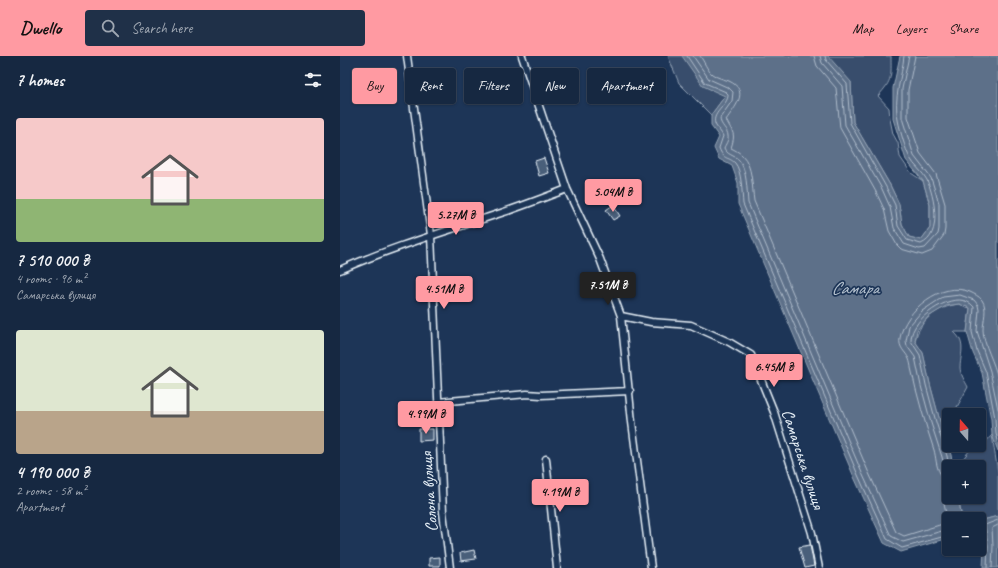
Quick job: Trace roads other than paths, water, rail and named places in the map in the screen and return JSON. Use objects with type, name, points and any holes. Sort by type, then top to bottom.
[{"type":"street","name":"Солона вулиця","points":[[407,56],[431,235],[434,274],[443,512],[450,568]]},
{"type":"street","points":[[522,56],[567,189],[600,259],[621,316],[630,390],[632,422],[651,568]]},
{"type":"street","points":[[340,270],[374,255],[501,213],[567,189]]},
{"type":"street","name":"Самарська вулиця","points":[[621,316],[651,322],[691,325],[729,342],[751,355],[774,412],[812,533],[819,568]]},
{"type":"street","points":[[438,402],[527,394],[541,395],[630,390]]},
{"type":"street","points":[[546,459],[557,568]]},
{"type":"water","name":"Самара","points":[[682,56],[828,56],[851,82],[853,122],[890,185],[899,204],[902,224],[909,237],[921,240],[930,228],[930,205],[923,181],[906,160],[893,119],[893,88],[900,56],[998,56],[998,451],[992,435],[991,419],[982,373],[973,353],[967,332],[970,308],[959,304],[946,306],[928,317],[917,330],[915,341],[923,353],[942,427],[942,452],[950,452],[952,460],[942,460],[942,504],[959,504],[961,512],[942,512],[942,540],[901,552],[884,543],[854,477],[738,204],[738,183],[732,166],[719,159],[714,148],[719,137],[711,126],[711,115],[725,96],[703,86]]},
{"type":"water","points":[[998,516],[998,568],[983,568],[984,556],[986,556],[986,519]]}]
